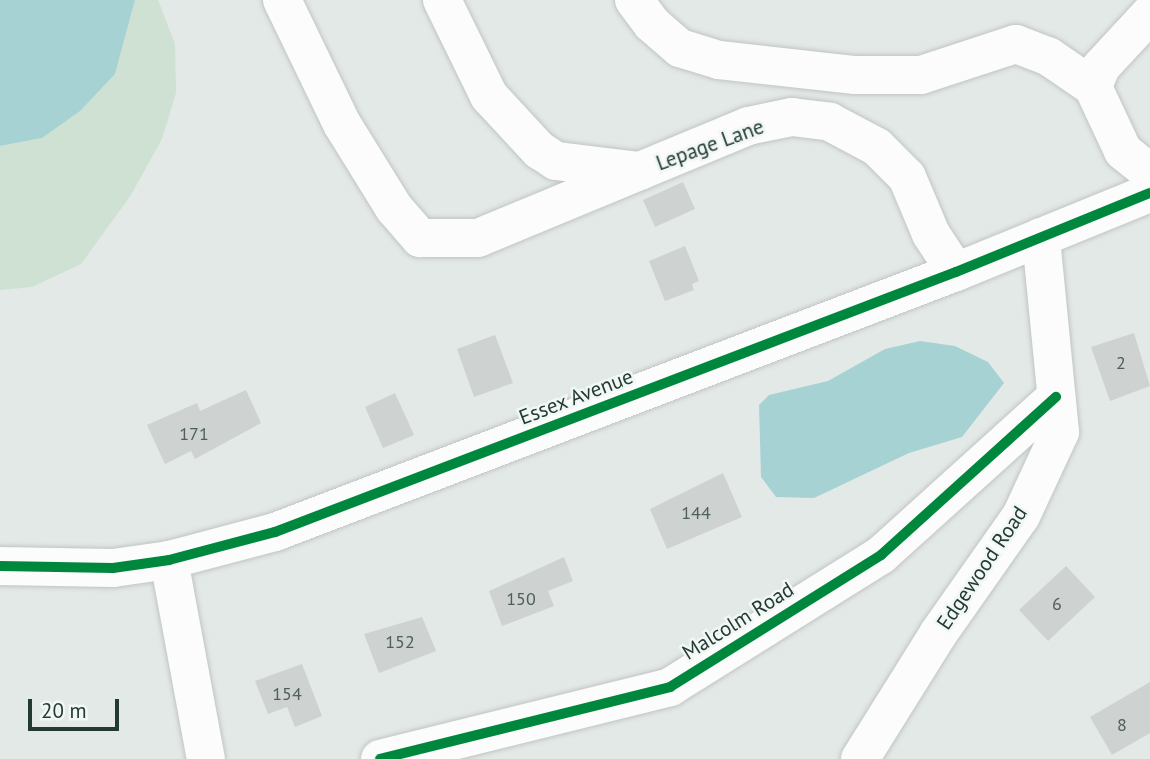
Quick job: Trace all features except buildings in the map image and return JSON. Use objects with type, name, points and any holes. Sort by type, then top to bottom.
[{"type":"street","name":"Lepage Lane","points":[[282,0],[342,124],[394,208],[420,238],[478,238],[748,126],[792,117],[830,122],[877,147],[907,177],[931,234],[956,272]]},
{"type":"street","points":[[442,0],[489,96],[539,150],[556,161],[639,171]]},
{"type":"street","points":[[634,0],[652,24],[680,48],[719,60],[855,75],[921,75],[1016,44],[1048,56],[1093,87],[1123,151],[1150,173]]},
{"type":"street","points":[[1093,87],[1101,67],[1150,14]]},
{"type":"street","name":"Essex Avenue","points":[[0,566],[113,568],[169,560],[275,532],[956,272],[1150,193]]},
{"type":"street","name":"Edgewood Road","points":[[860,759],[938,634],[1021,516],[1060,432],[1041,237]]},
{"type":"street","name":"Malcolm Road","points":[[380,759],[670,687],[881,555],[1056,397]]},
{"type":"street","points":[[169,560],[206,759]]},
{"type":"green space","points":[[135,0],[158,0],[175,44],[176,93],[162,139],[131,195],[81,264],[32,287],[0,290],[0,146],[42,138],[115,74]]},
{"type":"water","points":[[0,0],[135,0],[115,74],[80,111],[42,138],[0,146]]},
{"type":"water","points":[[920,341],[955,346],[988,362],[1004,383],[962,437],[909,453],[814,498],[776,497],[761,477],[759,405],[769,395],[828,381],[885,349]]},
{"type":"cycle path","points":[[0,566],[113,568],[169,560],[275,532],[956,272],[1150,193]]},
{"type":"cycle path","points":[[380,759],[670,687],[881,555],[1056,397]]}]
